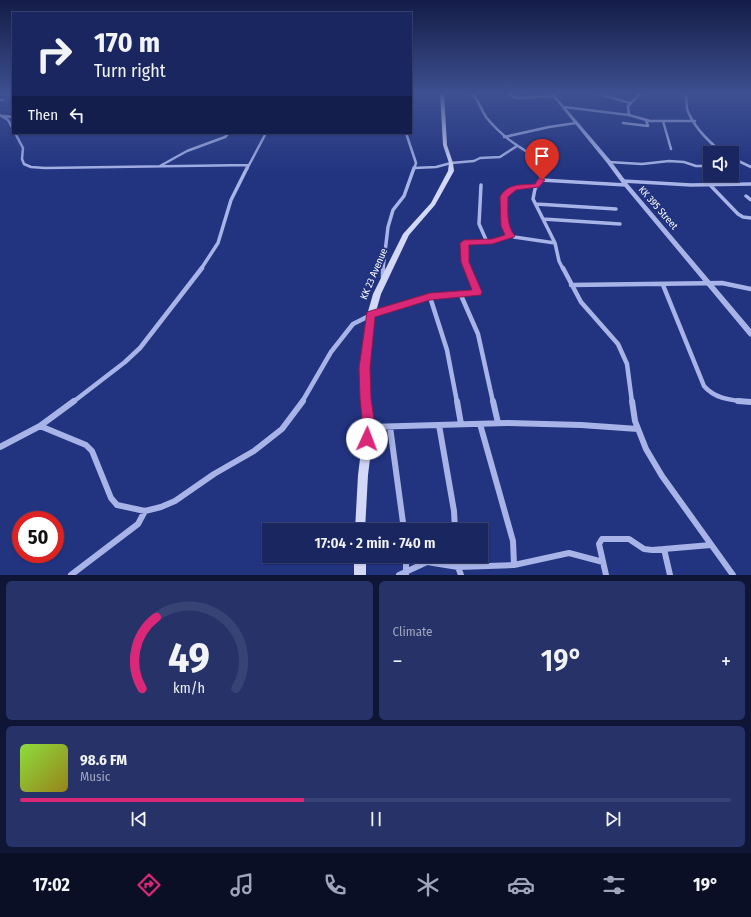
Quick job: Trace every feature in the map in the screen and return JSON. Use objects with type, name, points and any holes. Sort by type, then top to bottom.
[{"type":"main road","points":[[444,120],[445,145],[452,163]]},
{"type":"main road","name":"KK 23 Avenue","points":[[360,523],[363,475],[369,427],[365,398],[364,368],[371,315],[383,280],[406,234],[427,212],[438,196],[451,170],[452,163]]},
{"type":"main road","points":[[360,563],[360,575]]},
{"type":"street","points":[[489,120],[504,137],[543,162],[544,166],[542,180],[533,194],[554,244],[559,261],[581,302],[618,344],[626,364],[635,421],[646,449],[662,476],[733,575]]},
{"type":"street","name":"KK 395 Street","points":[[574,120],[609,162],[624,183],[751,334]]},
{"type":"street","points":[[624,123],[648,126],[646,120],[695,121],[714,146]]},
{"type":"street","points":[[663,121],[671,149]]},
{"type":"street","points":[[504,137],[549,127],[576,123]]},
{"type":"street","points":[[16,134],[23,148],[22,159],[24,164],[31,167],[249,165]]},
{"type":"street","points":[[159,166],[187,151],[225,137],[228,134]]},
{"type":"street","points":[[0,447],[40,426],[125,362],[140,348],[199,273],[218,243],[231,200],[265,134]]},
{"type":"street","points":[[383,280],[383,264],[388,227],[393,210],[404,196],[416,163],[406,134]]},
{"type":"street","points":[[414,168],[439,167],[452,163],[474,161],[482,158],[500,157],[517,146]]},
{"type":"street","points":[[609,162],[646,164],[669,161],[703,166]]},
{"type":"street","points":[[740,162],[751,167]]},
{"type":"street","points":[[542,180],[691,185],[751,184]]},
{"type":"street","points":[[710,184],[738,214],[743,217],[751,218]]},
{"type":"street","points":[[481,185],[479,224],[487,242]]},
{"type":"street","points":[[511,236],[507,233],[505,226],[504,197],[514,188],[537,186]]},
{"type":"street","points":[[746,196],[751,200]]},
{"type":"street","points":[[536,204],[616,209]]},
{"type":"street","points":[[543,220],[620,224]]},
{"type":"street","points":[[40,426],[86,445],[92,451],[111,498],[117,505],[146,511],[161,507],[175,501],[214,474],[254,451],[277,433],[303,400],[332,352],[353,324],[371,315],[430,297],[477,292],[465,262],[464,243],[487,242],[511,236],[554,244]]},
{"type":"street","points":[[571,285],[663,285],[722,283],[751,288]]},
{"type":"street","points":[[663,285],[704,386],[708,392],[718,396],[751,402]]},
{"type":"street","points":[[460,293],[478,334],[498,423]]},
{"type":"street","points":[[430,297],[447,350],[461,424]]},
{"type":"street","points":[[369,427],[498,423],[580,425],[638,429]]},
{"type":"street","points":[[480,424],[513,541],[514,564]]},
{"type":"street","points":[[439,425],[455,523]]},
{"type":"street","points":[[390,427],[403,523]]},
{"type":"street","points":[[71,575],[138,524],[146,511]]},
{"type":"street","points":[[606,575],[599,544],[602,539],[628,540],[644,548],[652,550],[711,546]]},
{"type":"street","points":[[664,549],[670,575]]},
{"type":"street","points":[[404,574],[427,562],[458,567],[514,564],[569,553],[603,562]]},
{"type":"street","points":[[404,574],[405,563]]},
{"type":"street","points":[[458,563],[461,575]]},
{"type":"route","points":[[367,439],[369,427],[365,398],[364,368],[371,315],[430,297],[477,292],[465,262],[464,243],[492,242],[511,236],[507,233],[505,226],[506,213],[504,197],[512,188],[537,186],[542,180]]}]
